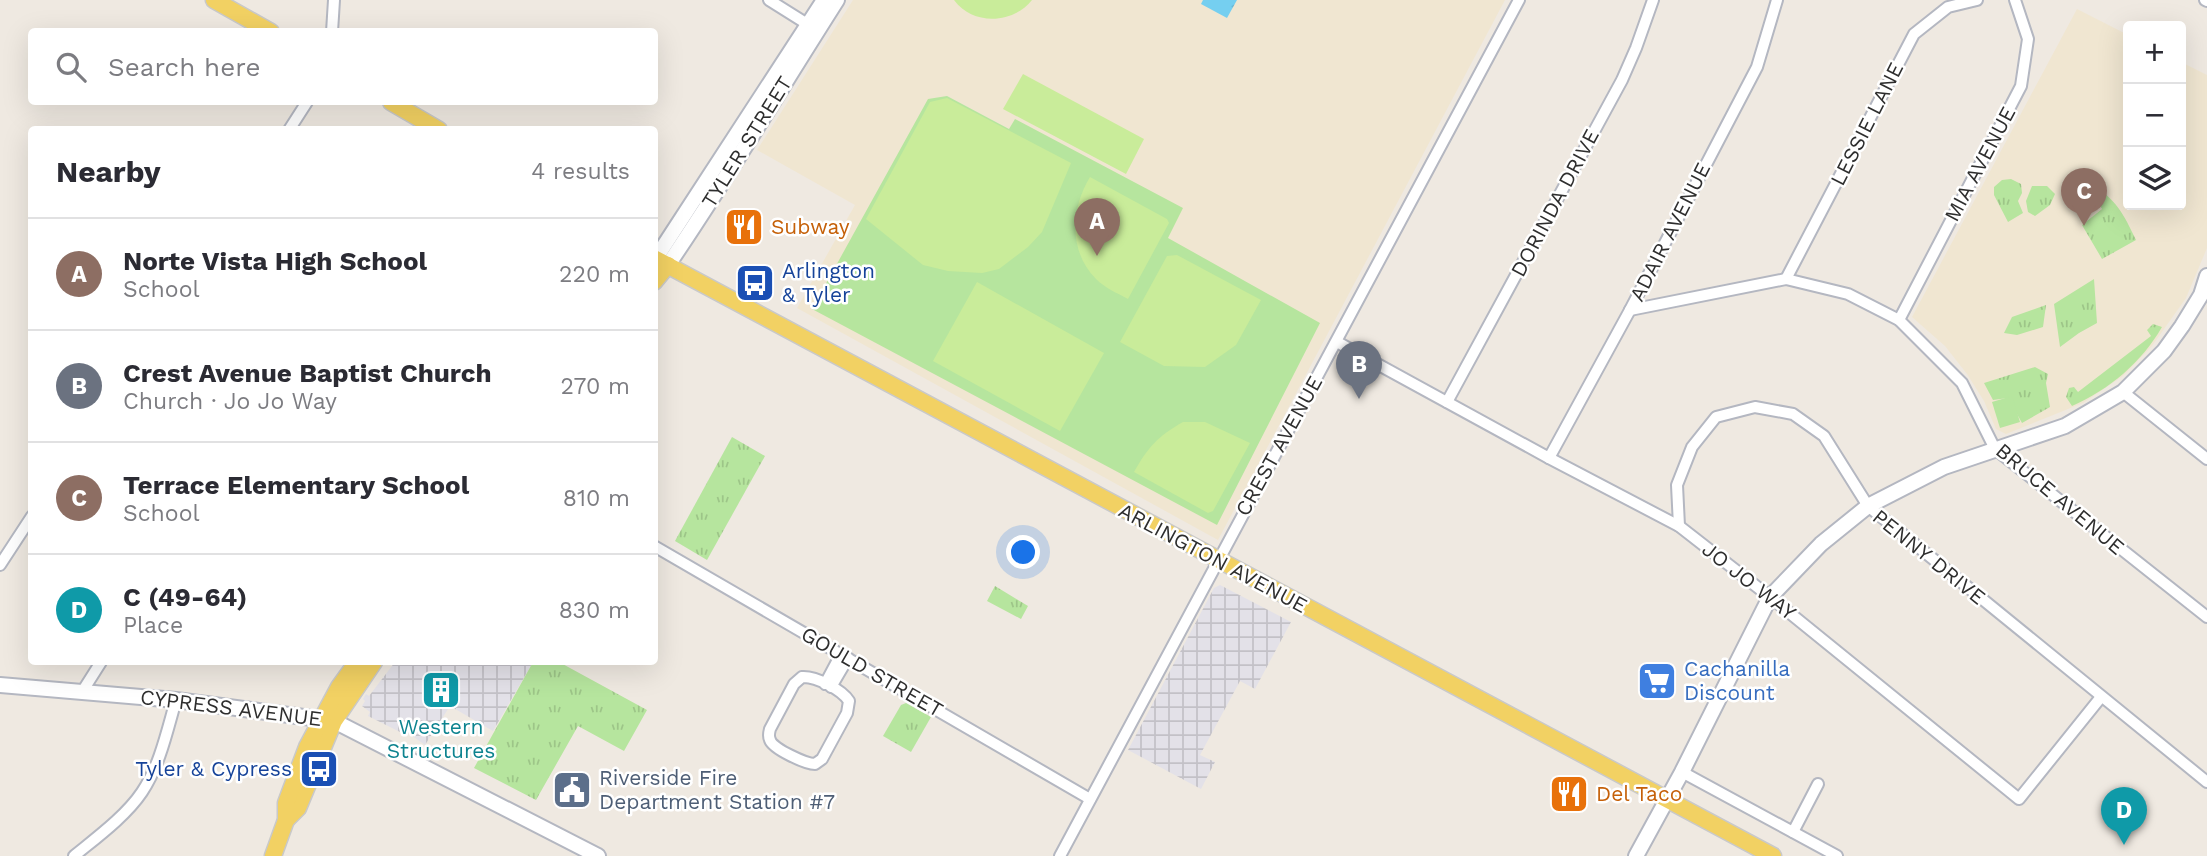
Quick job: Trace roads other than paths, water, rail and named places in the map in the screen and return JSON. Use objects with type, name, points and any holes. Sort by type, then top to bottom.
[{"type":"main road","points":[[214,0],[264,28]]},
{"type":"main road","points":[[396,105],[432,126]]},
{"type":"main road","name":"ARLINGTON AVENUE","points":[[658,260],[1773,856]]},
{"type":"main road","points":[[328,720],[339,687],[355,665]]},
{"type":"main road","points":[[273,856],[286,820],[286,803],[307,747],[372,665]]},
{"type":"street","points":[[332,28],[334,0]]},
{"type":"street","points":[[769,0],[813,28]]},
{"type":"street","name":"TYLER STREET","points":[[658,260],[740,157],[813,28],[824,0]]},
{"type":"street","name":"TYLER STREET","points":[[813,28],[837,0]]},
{"type":"street","name":"CREST AVENUE","points":[[1060,856],[1519,0]]},
{"type":"street","name":"DORINDA DRIVE","points":[[1447,401],[1622,80],[1653,0]]},
{"type":"street","name":"ADAIR AVENUE","points":[[1549,458],[1757,67],[1777,0]]},
{"type":"street","name":"LESSIE LANE","points":[[1786,279],[1914,34],[1948,8],[1977,0]]},
{"type":"street","name":"MIA AVENUE","points":[[1899,320],[2021,86],[2028,39],[2015,0]]},
{"type":"street","points":[[292,126],[305,105]]},
{"type":"street","points":[[1636,856],[1682,772],[1770,597],[1821,544],[1868,506],[1944,467],[2065,426],[2123,392],[2164,351],[2204,297],[2207,276]]},
{"type":"street","name":"BRUCE AVENUE","points":[[1630,310],[1786,279],[1848,294],[1899,320],[1962,383],[1995,449],[2207,617]]},
{"type":"street","name":"JO JO WAY","points":[[1336,342],[1679,526],[2019,799],[2101,697]]},
{"type":"street","points":[[2123,392],[2207,459]]},
{"type":"street","name":"PENNY DRIVE","points":[[1679,526],[1677,485],[1692,447],[1716,417],[1755,407],[1794,414],[1824,436],[1868,506],[2207,782]]},
{"type":"street","points":[[0,565],[28,522]]},
{"type":"street","name":"GOULD STREET","points":[[658,547],[1090,799]]},
{"type":"street","points":[[828,686],[844,656]]},
{"type":"street","points":[[82,692],[99,665]]},
{"type":"street","points":[[802,677],[809,677],[828,686],[845,695],[849,701],[848,713],[817,762],[805,763],[772,744],[769,740],[770,729],[794,684],[802,677]]},
{"type":"street","name":"CYPRESS AVENUE","points":[[0,685],[176,700],[328,720],[598,856]]},
{"type":"street","points":[[74,856],[105,831],[141,793],[160,757],[176,700]]},
{"type":"street","points":[[1682,772],[1837,856]]},
{"type":"street","points":[[1793,832],[1818,784]]},
{"type":"water","points":[[1203,0],[1237,0],[1227,18],[1201,4]]},
{"type":"place","name":"Terrace Elementary School","points":[[2084,226]]},
{"type":"place","name":"Subway","points":[[744,227]]},
{"type":"place","name":"Norte Vista High School","points":[[1097,256]]},
{"type":"place","name":"Arlington & Tyler","points":[[755,283]]},
{"type":"place","name":"Crest Avenue Baptist Church","points":[[1359,399]]},
{"type":"place","name":"Cachanilla Discount","points":[[1657,681]]},
{"type":"place","name":"Western Structures","points":[[441,690]]},
{"type":"place","name":"Tyler & Cypress","points":[[319,769]]},
{"type":"place","name":"Riverside Fire Department Station #7","points":[[572,790]]},
{"type":"place","name":"Del Taco","points":[[1569,794]]},
{"type":"place","name":"C (49-64)","points":[[2124,845]]}]
